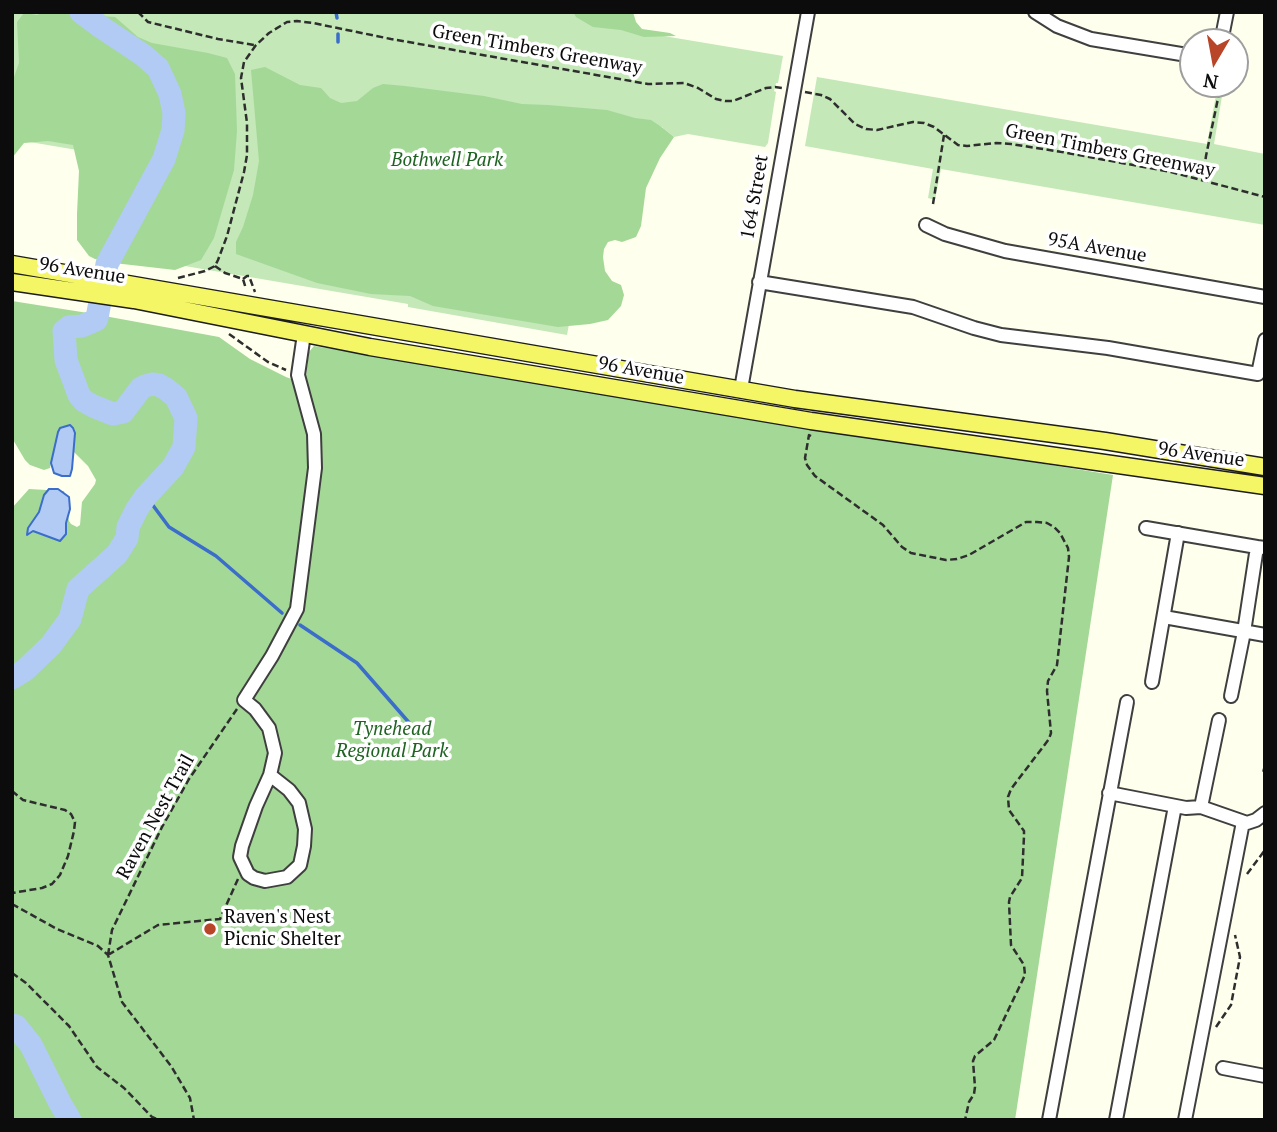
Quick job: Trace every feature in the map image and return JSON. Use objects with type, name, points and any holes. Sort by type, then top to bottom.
[{"type":"main road","name":"96 Avenue","points":[[12,264],[78,283],[135,293],[863,409],[1105,441],[1265,467]]},
{"type":"main road","name":"96 Avenue","points":[[12,282],[78,283]]},
{"type":"main road","name":"96 Avenue","points":[[135,293],[304,334],[708,404],[1265,486]]},
{"type":"main road","points":[[708,404],[741,390]]},
{"type":"street","name":"164 Street","points":[[741,390],[808,12]]},
{"type":"street","points":[[1035,12],[1056,26],[1091,39],[1179,54]]},
{"type":"street","name":"95A Avenue","points":[[926,225],[946,234],[1005,251],[1265,298]]},
{"type":"street","points":[[760,282],[913,307],[1001,335],[1108,348],[1258,374],[1265,340]]},
{"type":"street","points":[[270,775],[289,790],[299,803],[305,829],[300,865],[287,877],[265,881],[246,872],[240,858],[256,806],[270,775],[275,753],[269,728],[255,709],[244,700],[272,656],[297,608],[315,468],[314,434],[298,375],[304,334]]},
{"type":"street","points":[[1146,528],[1261,547],[1231,696]]},
{"type":"street","points":[[1152,682],[1178,533]]},
{"type":"street","points":[[1164,617],[1265,635]]},
{"type":"street","points":[[1049,1120],[1127,702]]},
{"type":"street","points":[[1201,807],[1219,720]]},
{"type":"street","points":[[1110,793],[1186,808],[1201,807],[1242,822],[1256,820],[1265,813]]},
{"type":"street","points":[[1116,1120],[1175,806]]},
{"type":"street","points":[[1185,1120],[1242,822]]},
{"type":"street","points":[[1223,1068],[1265,1076]]},
{"type":"path","points":[[138,12],[148,22],[256,45]]},
{"type":"path","name":"Green Timbers Greenway","points":[[215,266],[227,236],[247,155],[247,123],[241,78],[244,62],[256,45],[286,22],[296,21],[601,77],[648,84],[684,83],[725,101],[733,101],[771,87],[788,89]]},
{"type":"path","name":"Green Timbers Greenway","points":[[802,92],[830,99],[855,124],[866,129],[877,130],[913,122],[924,123],[958,145],[1011,144],[1171,172],[1265,197]]},
{"type":"path","points":[[1203,181],[1218,98]]},
{"type":"path","points":[[933,204],[944,135]]},
{"type":"path","points":[[173,278],[193,275],[215,266],[225,273],[243,279],[246,290]]},
{"type":"path","points":[[226,332],[268,362],[298,375]]},
{"type":"path","points":[[808,435],[805,458],[815,476],[883,526],[911,553],[946,561],[957,559],[969,555],[1026,522],[1047,523],[1054,527],[1068,548],[1057,665],[1048,681],[1047,691],[1051,733],[1008,797],[1009,810],[1024,831],[1022,878],[1009,902],[1011,945],[1024,965],[1025,975],[994,1040],[975,1056],[974,1094],[969,1102],[965,1120]]},
{"type":"path","name":"Raven Nest Trail","points":[[108,955],[112,930],[162,827],[189,779],[244,700]]},
{"type":"path","points":[[1265,765],[1265,774]]},
{"type":"path","points":[[12,791],[23,800],[65,810],[75,822],[68,856],[60,875],[52,884],[42,888],[12,893]]},
{"type":"path","points":[[1246,876],[1265,850]]},
{"type":"path","points":[[108,955],[158,925],[220,919],[240,875],[246,872]]},
{"type":"path","points":[[12,904],[57,929],[98,946],[108,955],[122,1002],[171,1066],[190,1098],[194,1120]]},
{"type":"path","points":[[1216,1027],[1230,1008],[1241,957],[1235,932]]},
{"type":"path","points":[[12,973],[26,983],[69,1026],[97,1067],[124,1088],[152,1117],[159,1120]]},
{"type":"green space","name":"Bothwell Park","points":[[12,12],[625,12],[622,29],[783,56],[774,91],[776,92],[768,143],[765,147],[688,134],[674,137],[662,127],[607,117],[567,335],[408,307],[408,304],[91,250],[107,155],[12,139]]},
{"type":"green space","points":[[45,12],[115,17],[138,37],[152,43],[227,58],[235,74],[237,131],[234,170],[214,238],[201,260],[175,270],[114,263],[89,256],[77,240],[79,171],[73,145],[48,141],[24,143],[12,158],[12,76],[14,77],[19,63],[17,22],[24,13],[37,15]]},
{"type":"green space","points":[[573,12],[633,12],[642,29],[676,36],[644,37],[621,30],[593,27],[576,17]]},
{"type":"green space","points":[[265,67],[300,85],[321,88],[330,98],[341,103],[357,101],[373,88],[383,84],[484,96],[522,104],[607,110],[651,120],[663,128],[674,137],[660,158],[646,188],[641,226],[636,237],[622,242],[608,242],[604,249],[605,271],[612,281],[621,285],[624,295],[621,306],[608,320],[558,327],[433,306],[410,296],[371,294],[317,283],[236,254],[236,242],[253,195],[259,161],[251,70]]},
{"type":"green space","points":[[817,77],[1207,144],[1215,98],[1222,98],[1214,144],[1265,154],[1265,225],[941,169],[935,200],[928,198],[933,169],[805,146]]},
{"type":"green space","name":"Tynehead Regional Park","points":[[12,301],[219,337],[250,359],[305,384],[309,352],[314,346],[1113,475],[1015,1120],[12,1120],[12,508],[29,489],[64,491],[69,521],[77,527],[80,525],[82,502],[96,480],[88,466],[73,451],[75,439],[58,432],[50,468],[44,470],[25,460],[12,438]]},
{"type":"water","points":[[70,425],[75,433],[72,469],[70,476],[62,476],[54,473],[51,463],[60,428]]},
{"type":"water","points":[[49,489],[58,489],[69,497],[66,534],[60,541],[33,531],[27,535],[28,528]]},
{"type":"waterway","points":[[12,678],[25,670],[51,645],[70,619],[78,589],[117,554],[127,538],[128,527],[137,509],[173,467],[184,447],[186,418],[176,397],[166,389],[159,385],[145,386],[123,412],[113,414],[84,401],[79,395],[66,360],[64,331],[69,327],[82,326],[96,320],[107,264],[164,159],[173,130],[174,113],[170,94],[158,68],[81,12]]},
{"type":"waterway","points":[[336,12],[337,18]]},
{"type":"waterway","points":[[338,34],[338,42]]},
{"type":"waterway","points":[[146,496],[169,527],[216,556],[282,613]]},
{"type":"waterway","points":[[300,625],[357,663],[412,726]]},
{"type":"waterway","points":[[12,1025],[16,1026],[31,1045],[70,1120]]},
{"type":"place","name":"Raven's Nest Picnic Shelter","points":[[210,929]]}]
